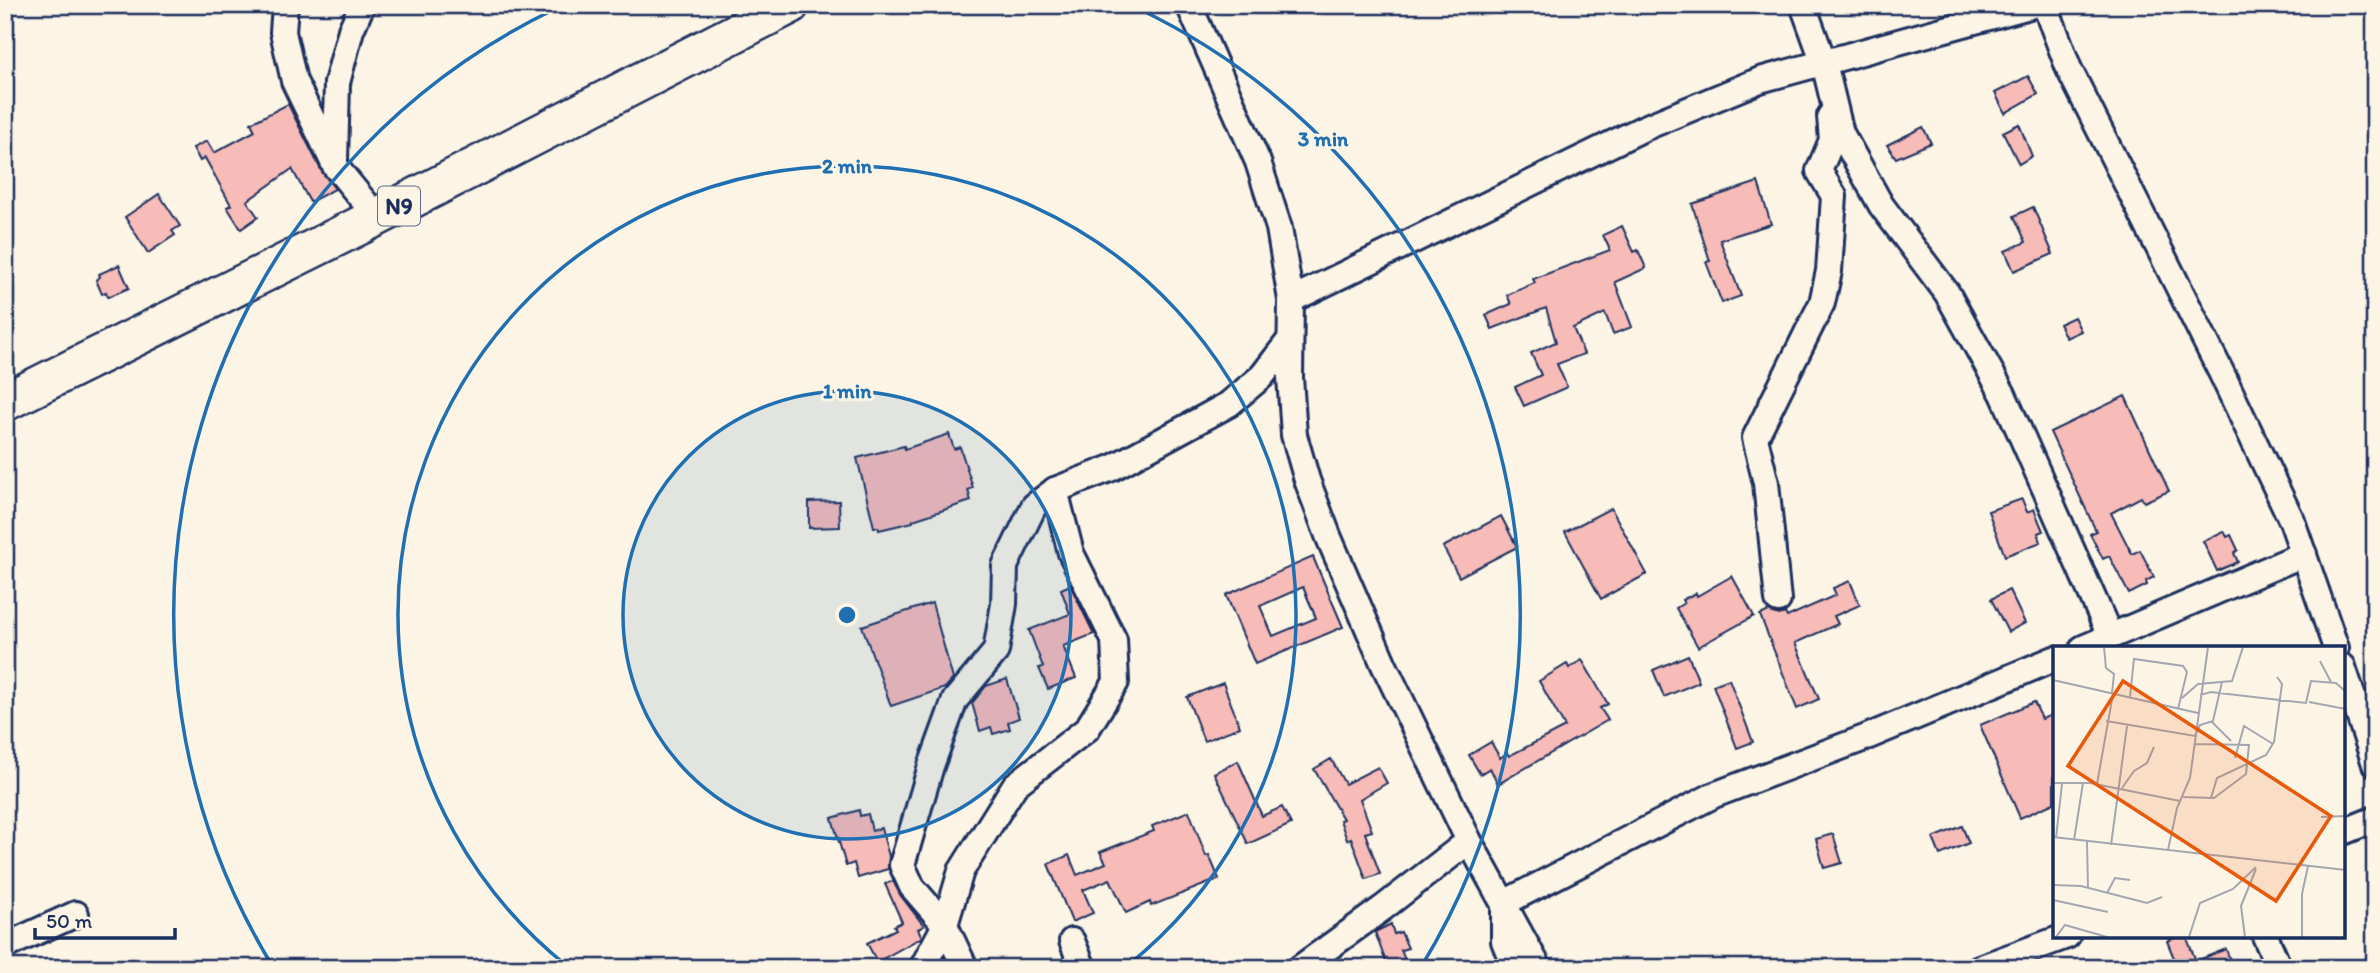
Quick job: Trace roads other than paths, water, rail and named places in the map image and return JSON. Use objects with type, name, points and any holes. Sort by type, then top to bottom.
[{"type":"highway","name":"N9","points":[[5,402],[377,217],[790,5]]},
{"type":"street","points":[[285,5],[283,32],[294,82],[335,166],[377,217]]},
{"type":"street","points":[[335,166],[337,83],[351,30],[362,5]]},
{"type":"street","points":[[1189,5],[1258,162],[1279,228],[1291,300],[1289,341],[1294,435],[1307,480],[1384,665],[1469,841],[1539,968]]},
{"type":"street","points":[[1803,5],[1824,63],[1841,133],[1881,205],[1947,293],[2003,394],[2110,636]]},
{"type":"street","points":[[1291,300],[1644,128],[1760,80],[2033,5]]},
{"type":"street","points":[[2046,5],[2069,69],[2221,372],[2292,521],[2335,646]]},
{"type":"street","points":[[1778,600],[1766,482],[1755,438],[1822,303],[1829,271],[1834,197],[1819,171],[1832,139],[1824,63]]},
{"type":"street","points":[[965,968],[945,925],[912,887],[902,865],[930,766],[955,701],[996,651],[1004,604],[1005,566],[1034,506],[1055,490],[1112,468],[1229,404],[1262,376],[1289,341]]},
{"type":"street","points":[[922,968],[945,925],[961,871],[1015,785],[1087,729],[1116,682],[1114,640],[1071,553],[1055,490]]},
{"type":"street","points":[[2088,646],[2304,554]]},
{"type":"street","points":[[1504,903],[1714,795],[1862,739],[2053,659]]},
{"type":"street","points":[[2345,673],[2375,764]]},
{"type":"street","points":[[2345,831],[2375,819]]},
{"type":"street","points":[[1300,968],[1469,841]]},
{"type":"street","points":[[1504,903],[1504,941],[1515,968]]},
{"type":"street","points":[[5,946],[76,914]]},
{"type":"street","points":[[1979,968],[2062,938]]},
{"type":"street","points":[[2265,938],[2279,968]]},
{"type":"street","points":[[1072,941],[1083,968]]}]
